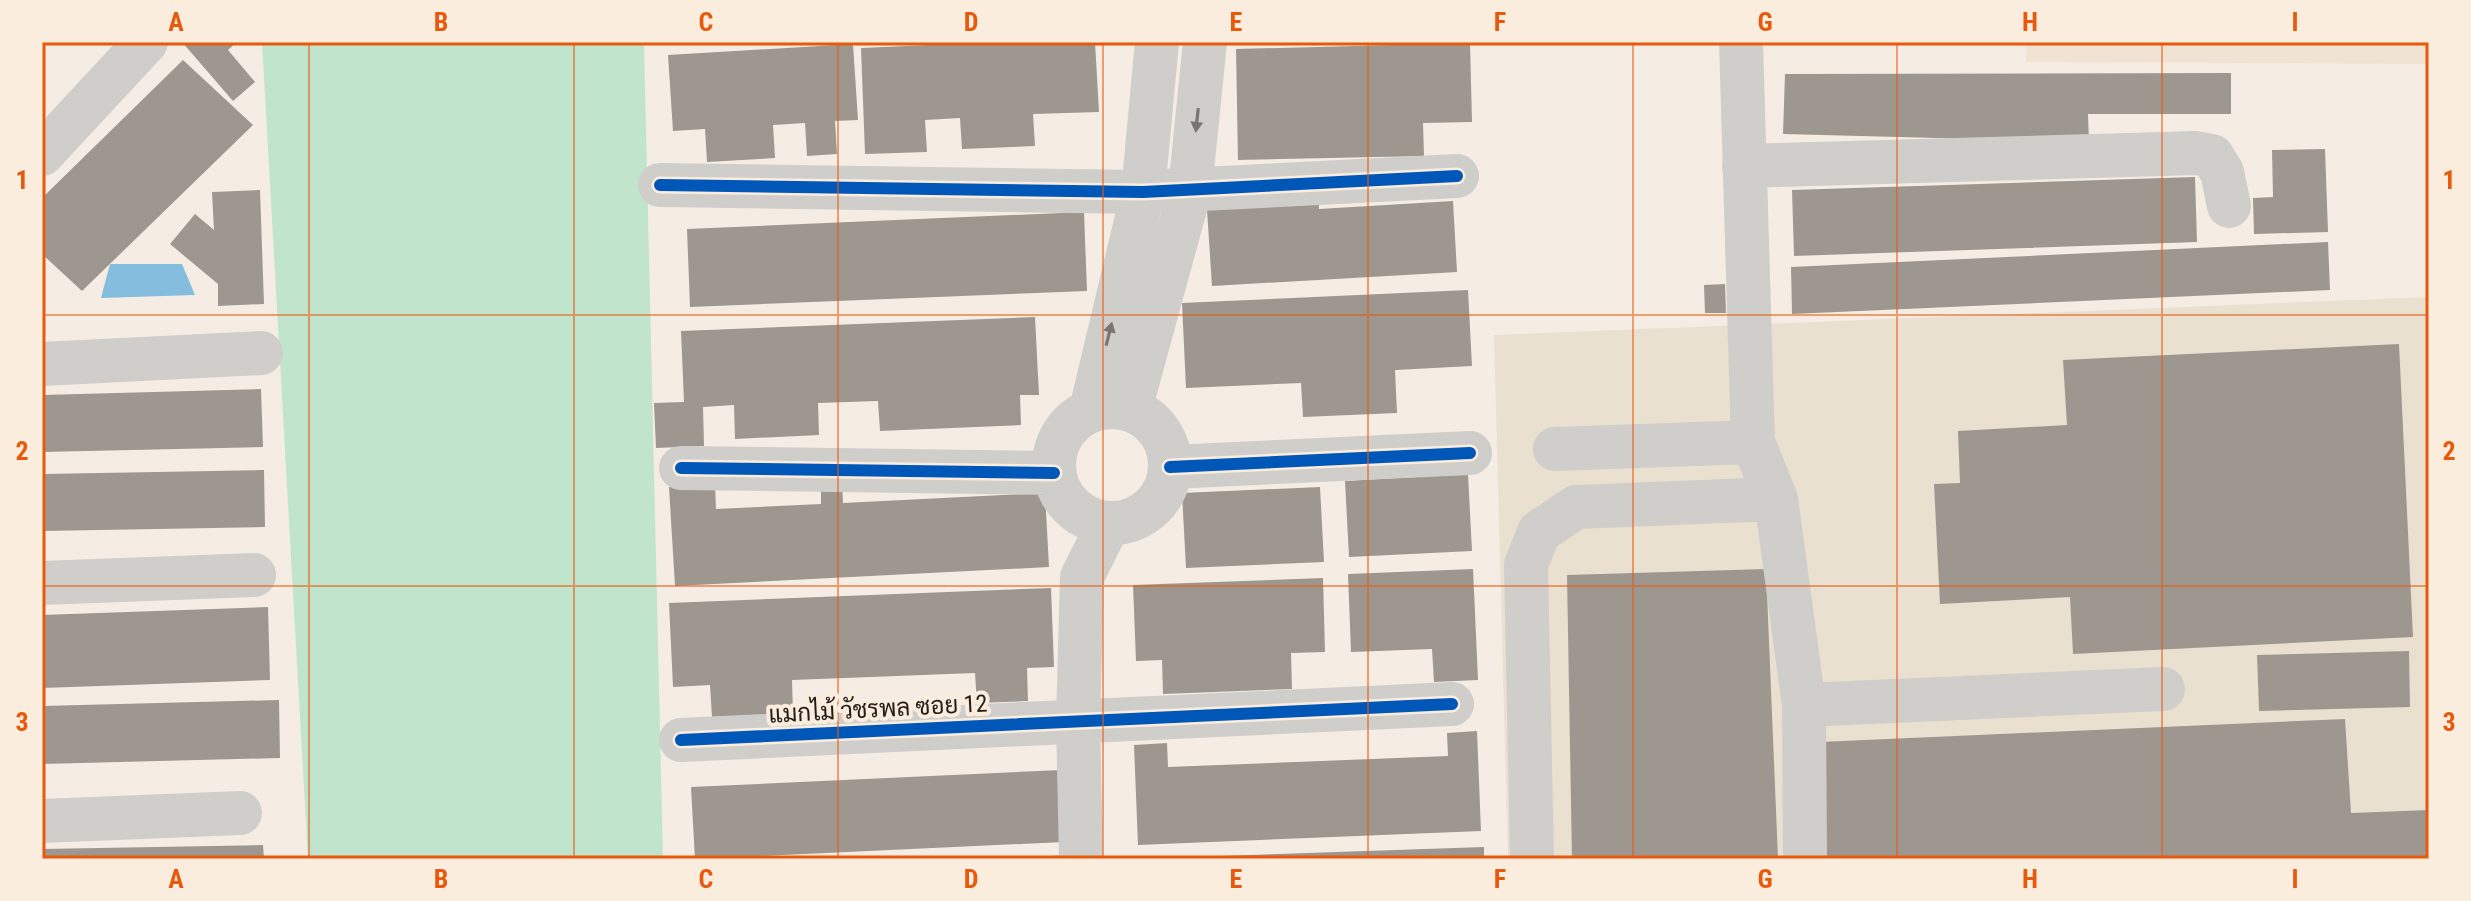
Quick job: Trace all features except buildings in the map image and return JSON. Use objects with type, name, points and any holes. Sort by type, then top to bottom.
[{"type":"street","points":[[42,154],[146,42]]},
{"type":"street","points":[[1110,410],[1143,192],[1157,42]]},
{"type":"street","points":[[1110,410],[1190,190],[1205,42]]},
{"type":"street","points":[[1741,42],[1753,442],[1776,499],[1804,705],[1805,859]]},
{"type":"street","points":[[1744,166],[2196,153],[2212,156],[2222,172],[2229,206]]},
{"type":"street","points":[[660,185],[1143,192],[1457,176]]},
{"type":"street","points":[[42,364],[261,353]]},
{"type":"street","points":[[1110,410],[1151,422],[1166,442],[1170,467],[1165,489],[1151,507],[1132,519],[1109,523],[1084,515],[1063,498],[1054,473],[1056,447],[1069,425],[1110,410]]},
{"type":"street","points":[[1555,449],[1753,442]]},
{"type":"street","points":[[1170,467],[1470,453]]},
{"type":"street","points":[[681,468],[1054,473]]},
{"type":"street","points":[[1532,859],[1526,565],[1539,532],[1576,507],[1776,499]]},
{"type":"street","points":[[1081,859],[1078,721],[1082,577],[1109,523]]},
{"type":"street","points":[[42,583],[254,575]]},
{"type":"street","points":[[1804,705],[2163,689]]},
{"type":"street","name":"แมกไม้ วัชรพล ซอย 12","points":[[681,740],[1452,704]]},
{"type":"street","points":[[42,821],[240,813]]},
{"type":"shaded area","points":[[2026,42],[2429,42],[2429,64],[2026,62]]},
{"type":"shaded area","points":[[2429,297],[2429,859],[1508,859],[1494,335]]},
{"type":"green space","points":[[262,42],[644,42],[663,859],[308,859]]},
{"type":"water","points":[[110,264],[182,264],[195,295],[101,298]]},
{"type":"cycle path","points":[[660,185],[1143,192],[1457,176]]},
{"type":"cycle path","points":[[1170,467],[1470,453]]},
{"type":"cycle path","points":[[681,468],[1054,473]]},
{"type":"cycle path","points":[[681,740],[1452,704]]}]
